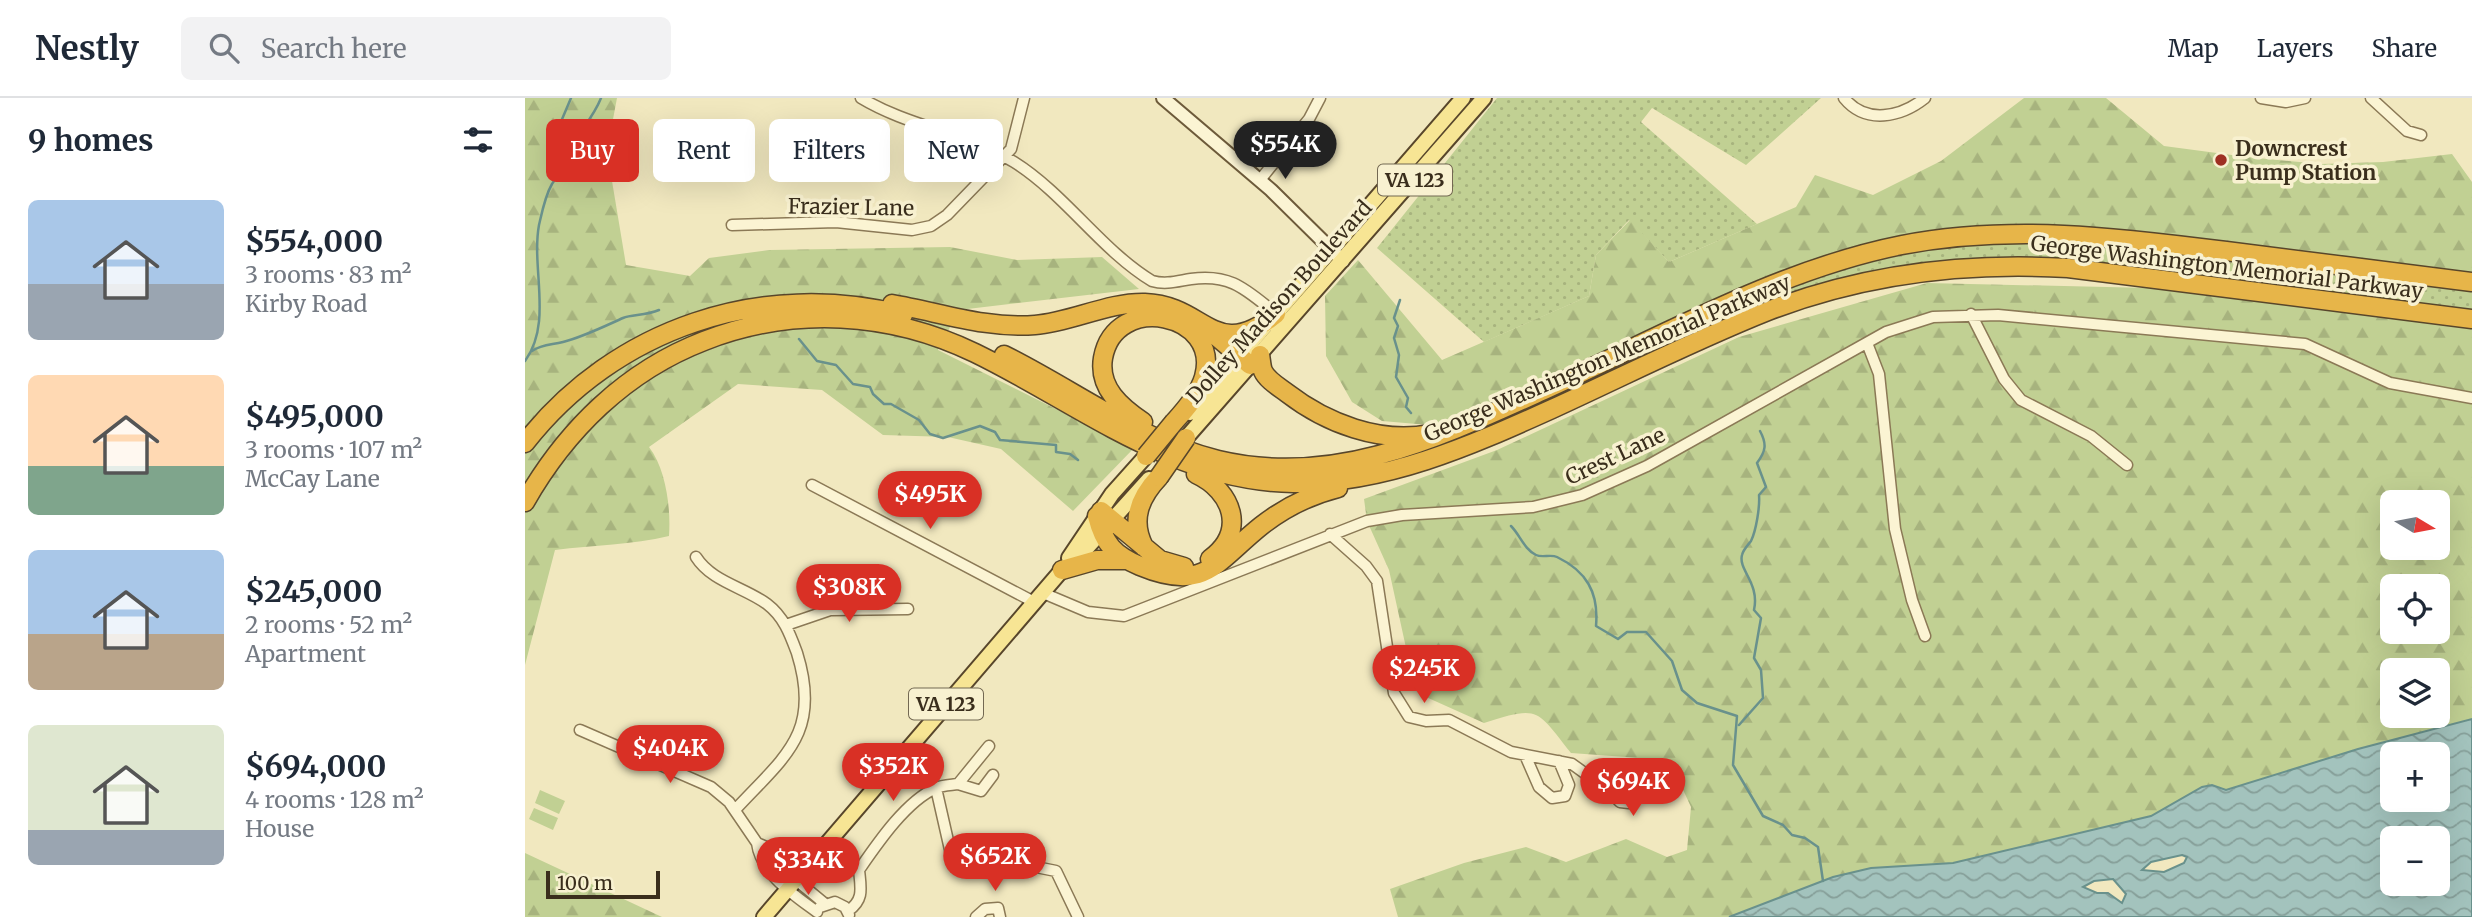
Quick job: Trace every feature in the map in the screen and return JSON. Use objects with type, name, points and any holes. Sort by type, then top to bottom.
[{"type":"highway","name":"George Washington Memorial Parkway","points":[[525,443],[580,386],[652,340],[724,313],[802,302],[874,308],[945,328],[1026,366],[1132,426],[1184,433],[1258,468],[1315,468],[1387,454],[1471,423],[1805,272],[1897,246],[1954,237],[2007,233],[2097,235],[2472,282]]},
{"type":"highway","name":"George Washington Memorial Parkway","points":[[525,502],[540,476],[575,430],[638,375],[674,354],[714,337],[754,326],[796,319],[866,320],[933,335],[1000,366],[1124,437],[1185,463],[1252,480],[1323,482],[1391,471],[1485,439],[1781,306],[1870,281],[1936,270],[2015,266],[2068,268],[2472,319]]},
{"type":"highway","points":[[802,302],[876,302],[981,323],[1016,326],[1063,321],[1120,306],[1148,303],[1174,308],[1218,332],[1236,336],[1282,319]]},
{"type":"highway","points":[[1144,547],[1138,530],[1138,509],[1156,475],[1184,433],[1203,380],[1206,363],[1203,350],[1191,331],[1177,321],[1155,316],[1138,318],[1123,326],[1108,343],[1102,365],[1105,383],[1122,406],[1184,433]]},
{"type":"highway","points":[[1201,322],[1250,359],[1270,380],[1302,405],[1348,427],[1426,435],[1471,423]]},
{"type":"highway","points":[[1141,461],[1184,433]]},
{"type":"highway","points":[[1103,520],[1168,564],[1185,567],[1199,565],[1212,558],[1224,544],[1230,529],[1231,513],[1225,496],[1211,482],[1124,437]]},
{"type":"highway","points":[[1103,520],[1108,547],[1126,560],[1171,576],[1201,574],[1223,562],[1260,527],[1290,506],[1391,471]]},
{"type":"highway","points":[[1062,570],[1097,560],[1126,560]]},
{"type":"main road","points":[[1163,98],[1260,180],[1343,261]]},
{"type":"main road","points":[[1463,98],[1480,103]]},
{"type":"main road","name":"Dolley Madison Boulevard","points":[[1184,433],[1250,359],[1332,250],[1463,98]]},
{"type":"main road","name":"Dolley Madison Boulevard","points":[[1282,319],[1343,261],[1480,103]]},
{"type":"main road","name":"VA 123","points":[[764,917],[1062,570],[1103,520],[1141,461]]},
{"type":"main road","name":"VA 123","points":[[1103,520],[1156,475]]},
{"type":"street","points":[[861,98],[904,120]]},
{"type":"street","name":"Frazier Lane","points":[[1003,157],[1011,149],[1024,98]]},
{"type":"street","points":[[1260,180],[1309,119],[1320,98]]},
{"type":"street","points":[[1844,98],[1862,113],[1884,116],[1906,111],[1925,98]]},
{"type":"street","points":[[2261,98],[2286,102],[2305,98]]},
{"type":"street","points":[[2371,98],[2407,131],[2421,135]]},
{"type":"street","points":[[1003,157],[1028,173],[1152,281],[1166,283],[1220,277],[1238,284],[1282,319]]},
{"type":"street","name":"Frazier Lane","points":[[732,225],[828,222],[921,229],[947,215],[979,182]]},
{"type":"street","points":[[1971,314],[2004,379],[2021,400],[2091,436],[2127,465]]},
{"type":"street","name":"Crest Lane","points":[[812,485],[1039,597],[1088,612],[1124,616],[1193,592],[1330,534],[1388,516],[1533,507],[1582,495],[1647,466],[1867,344],[1921,319],[1971,314],[2305,344],[2390,383],[2472,398]]},
{"type":"street","points":[[1867,344],[1879,374],[1898,540],[1912,600],[1926,636]]},
{"type":"street","points":[[1330,534],[1366,566],[1377,581],[1393,685],[1404,712],[1415,719],[1449,720],[1492,744],[1581,768],[1608,790]]},
{"type":"street","points":[[696,557],[712,574],[763,601],[786,625],[805,680],[806,716],[797,738],[735,810]]},
{"type":"street","points":[[786,625],[830,610],[908,609]]},
{"type":"street","points":[[580,730],[711,787],[735,810],[757,844],[759,853],[816,914],[824,903]]},
{"type":"street","points":[[958,784],[989,746]]},
{"type":"street","points":[[1525,755],[1539,787],[1552,799],[1565,796],[1569,785],[1559,761]]},
{"type":"street","points":[[857,905],[862,896],[859,870],[907,811],[936,788],[958,784],[981,791],[993,775]]},
{"type":"street","points":[[936,788],[951,854],[970,867],[1021,864],[1056,871],[1078,917]]},
{"type":"street","points":[[791,885],[824,903],[840,903],[848,914],[871,897]]},
{"type":"street","points":[[976,917],[985,909],[998,908],[1000,917]]},
{"type":"green space","points":[[525,98],[617,98],[613,119],[546,119],[546,182],[612,182],[626,265],[690,276],[709,258],[770,250],[950,247],[1017,260],[1102,257],[1139,289],[959,310],[938,350],[1134,448],[1073,511],[1001,449],[948,437],[883,435],[822,390],[738,384],[649,447],[660,466],[666,489],[669,536],[555,550],[525,665]]},
{"type":"green space","points":[[1497,98],[1821,98],[1746,165],[1652,108],[1641,122],[1757,224],[1669,262],[1629,220],[1596,255],[1589,296],[1484,342],[1377,248]]},
{"type":"green space","points":[[2024,98],[2106,98],[2164,146],[2247,157],[2321,164],[2383,162],[2452,154],[2472,182],[2472,278],[2110,231],[1920,237],[1635,340],[1440,426],[1382,421],[1352,402],[1326,356],[1325,296],[1358,260],[1442,360],[1589,296],[1596,255],[1630,220],[1669,262],[1796,207],[1815,175],[1873,195],[1941,161]]},
{"type":"green space","points":[[1463,108],[1464,110],[1346,244]]},
{"type":"green space","points":[[2044,236],[2472,286],[2472,313],[2079,265],[1886,273],[1463,443],[1333,478],[1354,466],[1803,277],[1915,246]]},
{"type":"green space","points":[[1927,283],[2150,288],[2472,324],[2472,719],[2450,725],[2450,658],[2380,658],[2380,728],[2438,728],[2380,742],[2226,790],[2212,785],[2202,787],[2151,816],[1953,863],[1871,868],[1833,877],[1729,917],[1398,917],[1390,889],[1464,863],[1526,847],[1566,862],[1626,839],[1667,857],[1687,850],[1691,807],[1672,766],[1653,759],[1571,753],[1551,727],[1535,715],[1516,714],[1484,723],[1426,697],[1408,657],[1389,570],[1367,521],[1364,499],[1497,450],[1739,337]]},
{"type":"green space","points":[[540,790],[565,801],[559,814],[535,803]]},
{"type":"green space","points":[[534,808],[558,818],[553,830],[529,819]]},
{"type":"green space","points":[[525,853],[662,917],[525,917]]},
{"type":"water","points":[[2472,719],[2472,917],[1729,917],[1833,877],[1871,868],[1953,863],[2151,816],[2202,787],[2212,785],[2226,790],[2380,743],[2380,812],[2450,812],[2450,742],[2385,742],[2438,728],[2450,728],[2450,725]],"holes":[[[2182,855],[2187,857],[2184,863],[2164,872],[2142,870],[2151,862]],[[2113,879],[2126,894],[2122,903],[2108,893],[2097,893],[2083,887],[2094,881]]]},
{"type":"waterway","points":[[562,119],[571,98]]},
{"type":"waterway","points":[[525,361],[538,329],[540,312],[537,242],[544,204],[552,184],[567,165],[573,143],[601,98]]},
{"type":"waterway","points":[[1400,300],[1394,318],[1398,326],[1394,338],[1399,355],[1396,377],[1408,398],[1406,407],[1411,413]]},
{"type":"waterway","points":[[532,351],[578,337],[627,317],[659,310]]},
{"type":"waterway","points":[[799,339],[817,361],[836,365],[853,384],[870,387],[873,394],[884,404],[891,404],[919,420],[930,434],[943,438],[980,426],[995,432],[1000,440],[1056,445],[1056,452],[1070,454],[1078,460]]},
{"type":"waterway","points":[[1739,725],[1763,698],[1761,670],[1754,658],[1761,618],[1754,610],[1754,592],[1742,561],[1743,553],[1755,531],[1759,495],[1766,487],[1757,463],[1765,447],[1760,431]]},
{"type":"waterway","points":[[1511,526],[1532,552],[1538,556],[1557,557],[1583,576],[1593,593],[1596,626],[1618,639],[1627,632],[1646,632],[1672,661],[1682,690],[1697,703],[1737,716],[1733,765],[1763,816],[1783,825],[1792,835],[1805,838],[1818,847],[1823,881]]},
{"type":"place","name":"Downcrest Pump Station","points":[[2221,160]]}]
